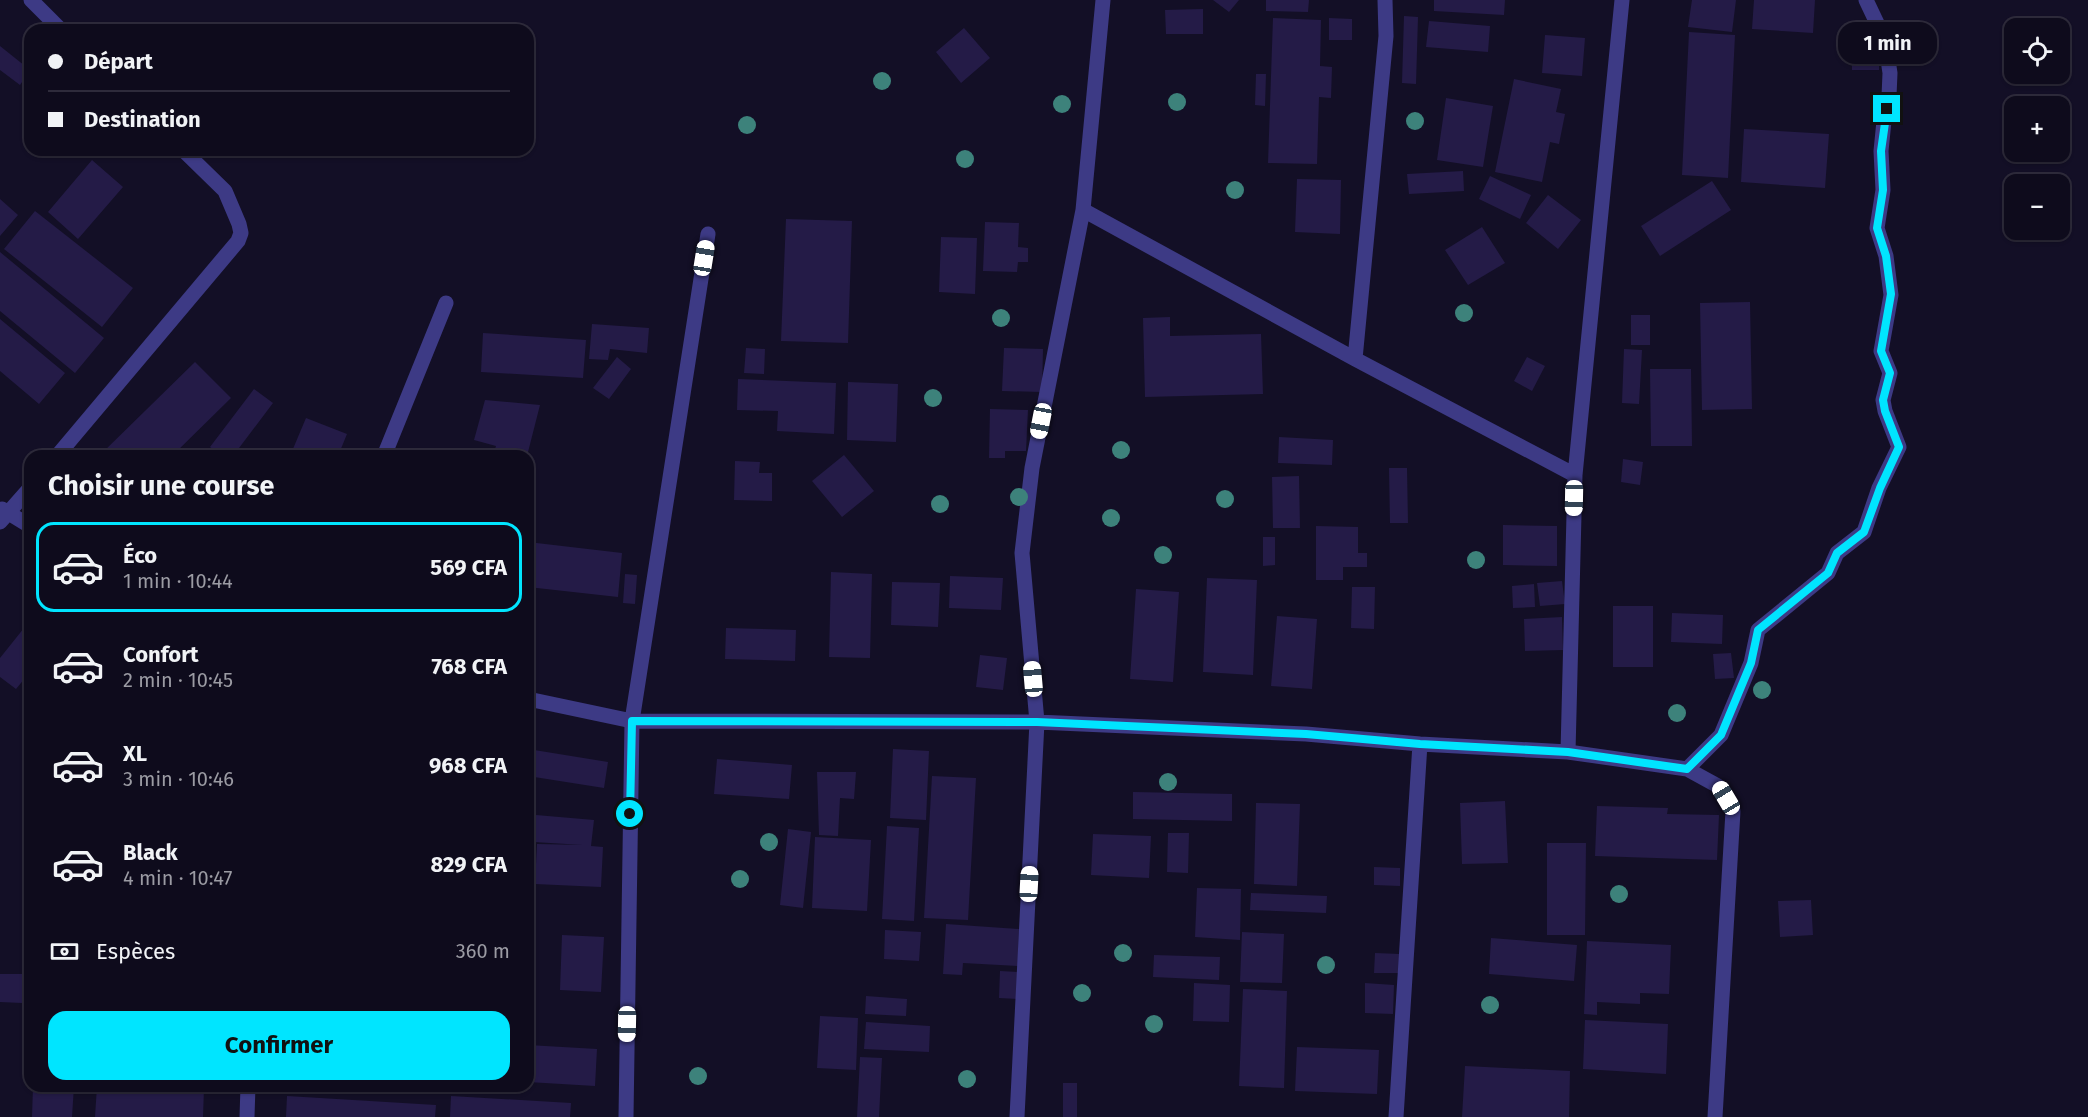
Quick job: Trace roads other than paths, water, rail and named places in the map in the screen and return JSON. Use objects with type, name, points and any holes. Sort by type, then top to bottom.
[{"type":"street","points":[[31,0],[56,24]]},
{"type":"street","points":[[1017,1117],[1037,722],[1022,553],[1032,468],[1083,210],[1103,0]]},
{"type":"street","points":[[1355,359],[1386,36],[1385,0]]},
{"type":"street","points":[[1568,752],[1575,476],[1622,0]]},
{"type":"street","points":[[1687,769],[1721,735],[1751,663],[1758,630],[1828,573],[1837,553],[1864,532],[1880,488],[1899,447],[1883,400],[1890,373],[1881,351],[1891,294],[1886,256],[1877,228],[1883,190],[1881,151],[1890,73],[1885,40],[1866,0]]},
{"type":"street","points":[[62,450],[238,241],[241,233],[239,224],[225,191],[189,156]]},
{"type":"street","points":[[1083,210],[1575,476]]},
{"type":"street","points":[[626,1117],[632,721],[708,234]]},
{"type":"street","points":[[386,450],[446,303]]},
{"type":"street","points":[[24,494],[3,514],[24,523]]},
{"type":"street","points":[[534,700],[632,721],[1037,722],[1306,734],[1420,744],[1568,752],[1687,769],[1718,786],[1733,811],[1715,1117]]},
{"type":"street","points":[[1396,1117],[1420,744]]},
{"type":"street","points":[[247,1117],[248,1092]]}]
